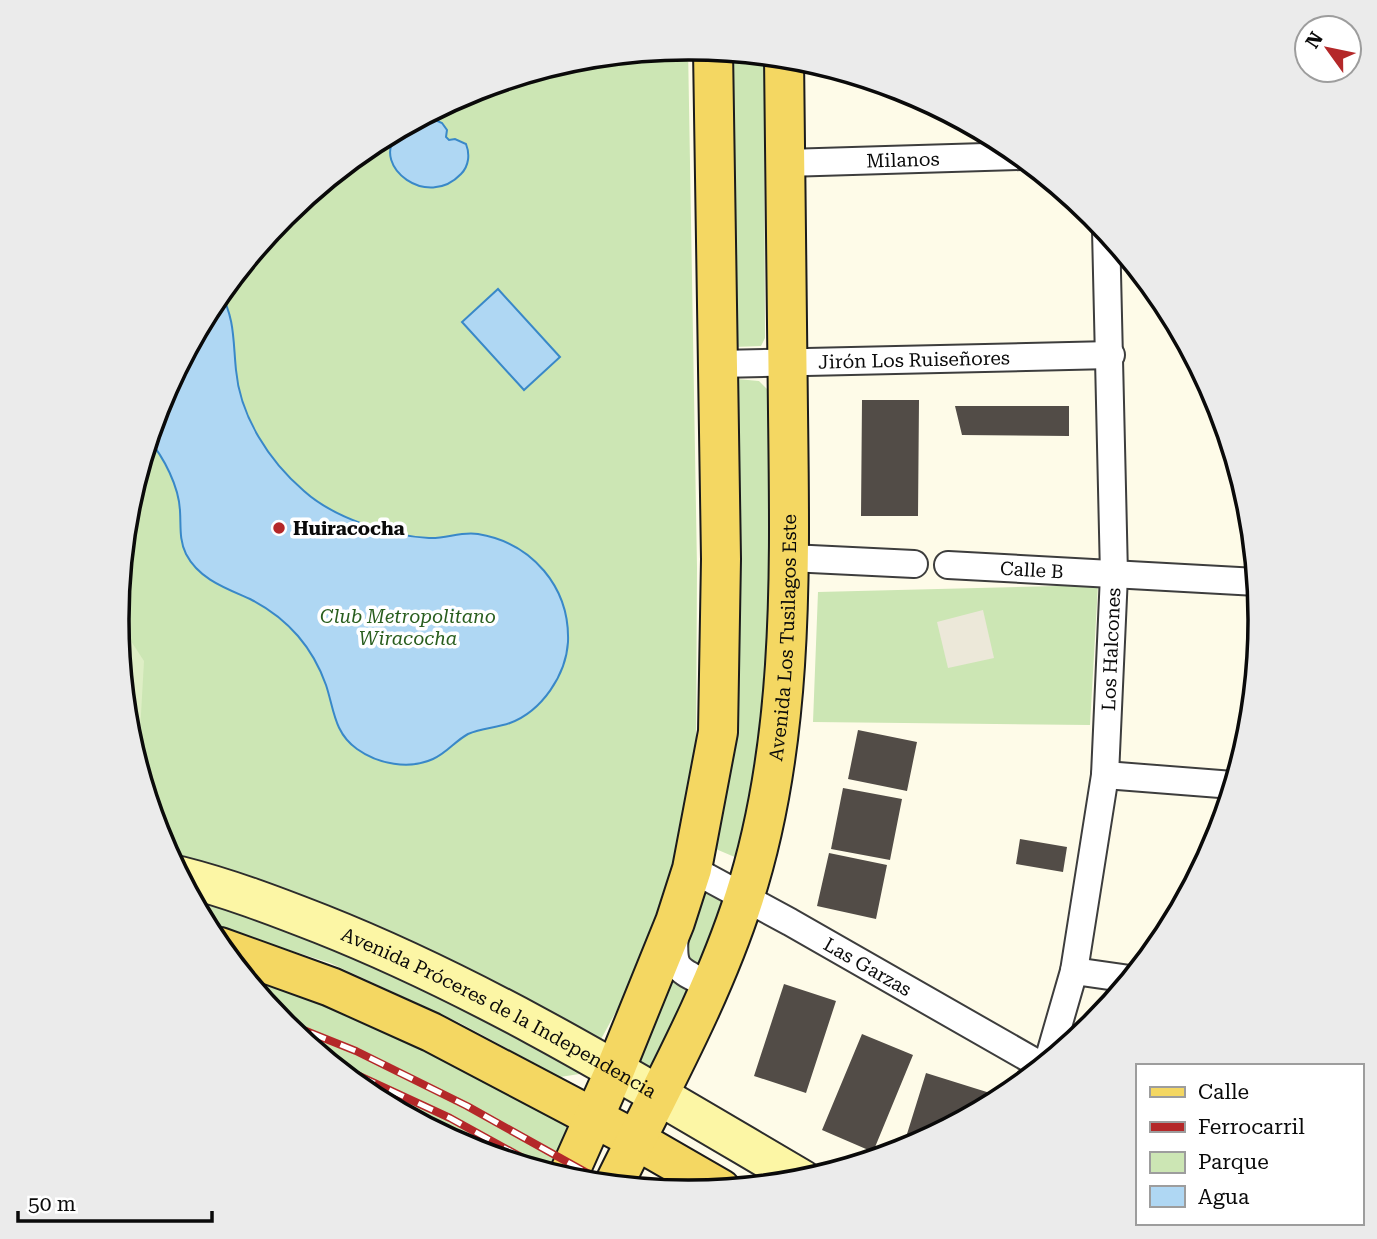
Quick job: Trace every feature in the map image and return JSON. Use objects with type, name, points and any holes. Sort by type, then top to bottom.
[{"type":"main road","points":[[572,1167],[675,922],[692,869],[719,732],[722,559],[713,61]]},
{"type":"main road","name":"Avenida Los Tusilagos Este","points":[[618,1175],[710,986],[745,897],[775,760],[786,651],[790,558],[784,68]]},
{"type":"main road","name":"Avenida Próceres de la Independencia","points":[[194,880],[299,915],[371,944],[510,1012],[787,1171]]},
{"type":"main road","points":[[240,954],[331,987],[431,1032],[636,1139],[704,1179]]},
{"type":"street","name":"Milanos","points":[[786,163],[1003,157]]},
{"type":"street","name":"Los Halcones","points":[[1053,1045],[1074,971],[1105,775],[1114,575],[1107,247]]},
{"type":"street","name":"Jirón Los Ruiseñores","points":[[718,364],[1111,355]]},
{"type":"street","points":[[790,558],[914,564]]},
{"type":"street","name":"Calle B","points":[[948,565],[1114,575]]},
{"type":"street","points":[[1114,575],[1247,582]]},
{"type":"street","points":[[1105,775],[1223,784]]},
{"type":"street","name":"Las Garzas","points":[[692,869],[1033,1061]]},
{"type":"street","points":[[675,922],[673,954],[676,964],[681,970],[710,986]]},
{"type":"street","points":[[1074,971],[1119,977]]},
{"type":"green space","name":"Club Metropolitano Wiracocha","points":[[688,60],[697,567],[696,753],[686,832],[663,909],[637,973],[600,1041],[186,866],[158,800],[139,729],[133,693],[129,620],[133,546],[139,510],[158,439],[186,372],[223,308],[244,279],[267,250],[319,198],[377,154],[409,135],[441,117],[508,89],[579,70],[615,64]]},
{"type":"green space","points":[[724,61],[764,64],[765,338],[761,346],[734,347]]},
{"type":"green space","points":[[737,379],[759,381],[767,389],[775,580],[770,713],[737,858],[704,844]]},
{"type":"green space","points":[[1098,585],[1090,725],[813,722],[818,592]]},
{"type":"green space","points":[[130,639],[144,661],[140,733],[133,693]]},
{"type":"green space","points":[[702,888],[720,896],[723,902],[702,973],[653,1071],[634,1058]]},
{"type":"green space","points":[[200,892],[348,944],[586,1073],[560,1077],[458,1022],[330,963],[221,928]]},
{"type":"green space","points":[[261,981],[394,1033],[572,1120],[554,1163],[474,1137],[408,1104],[348,1064],[319,1041]]},
{"type":"shaded area","points":[[983,610],[994,658],[948,668],[937,622]]},
{"type":"water","points":[[435,120],[447,130],[446,137],[449,140],[455,139],[466,144],[467,164],[461,174],[447,184],[419,186],[397,171],[391,160],[391,148]]},
{"type":"water","points":[[498,289],[560,357],[524,390],[462,322]]},
{"type":"water","name":"Huiracocha","points":[[226,304],[231,320],[236,370],[243,404],[258,436],[279,466],[316,501],[363,524],[413,537],[478,534],[515,547],[531,558],[555,586],[567,622],[566,654],[557,679],[542,701],[522,717],[510,723],[468,734],[438,756],[424,762],[394,764],[365,754],[349,743],[339,728],[321,672],[307,647],[293,630],[263,606],[222,587],[191,563],[182,543],[179,502],[174,482],[155,448],[171,405],[186,372]]},
{"type":"building","points":[[862,400],[919,400],[918,516],[861,516]]},
{"type":"building","points":[[955,406],[1069,406],[1069,436],[962,435]]},
{"type":"building","points":[[858,730],[917,742],[907,791],[848,779]]},
{"type":"building","points":[[843,788],[902,799],[890,860],[831,849]]},
{"type":"building","points":[[1020,839],[1067,847],[1063,872],[1016,864]]},
{"type":"building","points":[[829,853],[887,865],[876,919],[817,906]]},
{"type":"building","points":[[784,984],[836,1001],[806,1093],[754,1076]]},
{"type":"building","points":[[862,1034],[913,1055],[875,1148],[869,1150],[822,1130]]},
{"type":"building","points":[[926,1073],[988,1092],[936,1122],[907,1135]]},
{"type":"railway","points":[[311,1033],[356,1051],[467,1106],[581,1169]]},
{"type":"railway","points":[[374,1083],[450,1118],[508,1150]]},
{"type":"place","name":"Huiracocha","points":[[279,528]]}]
